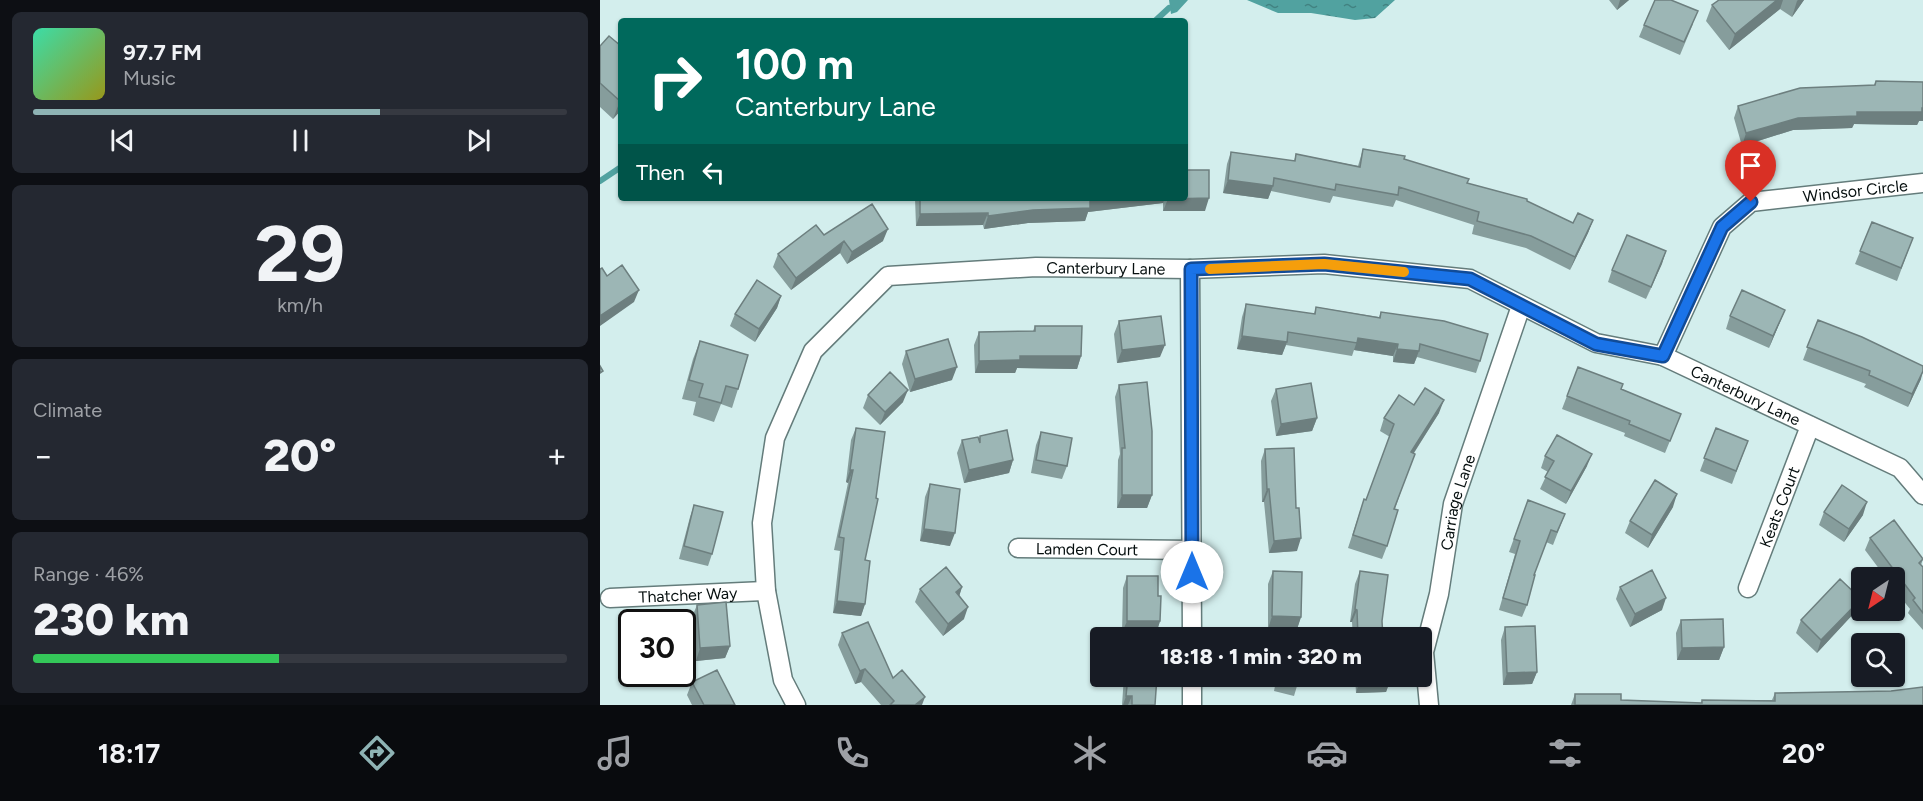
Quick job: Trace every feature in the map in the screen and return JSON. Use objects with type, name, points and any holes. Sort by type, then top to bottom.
[{"type":"street","name":"Windsor Circle","points":[[1663,356],[1722,227],[1751,202],[1923,183]]},
{"type":"street","name":"Canterbury Lane","points":[[796,705],[783,680],[765,591],[762,523],[775,438],[813,351],[888,276],[1036,267],[1191,269],[1324,264],[1470,279],[1596,344],[1663,356],[1900,468],[1923,495]]},
{"type":"street","points":[[1191,269],[1192,627]]},
{"type":"street","name":"Carriage Lane","points":[[1429,705],[1424,652],[1438,594],[1453,504],[1521,306]]},
{"type":"street","name":"Keats Court","points":[[1748,588],[1810,426]]},
{"type":"street","name":"Lamden Court","points":[[1018,548],[1192,550]]},
{"type":"street","name":"Thatcher Way","points":[[610,598],[765,591]]},
{"type":"street","points":[[1192,687],[1192,705]]},
{"type":"water","points":[[1169,0],[1188,0],[1177,12],[1171,14]]},
{"type":"water","points":[[1247,0],[1395,0],[1375,18],[1355,20],[1311,13],[1278,13]]},
{"type":"building","points":[[1655,0],[1671,0],[1698,11],[1684,42],[1644,25]]},
{"type":"building","points":[[1719,0],[1777,0],[1735,34],[1712,5]]},
{"type":"building","points":[[609,36],[618,44],[618,99],[600,83],[600,46]]},
{"type":"building","points":[[1876,81],[1923,82],[1922,112],[1857,112],[1857,116],[1798,118],[1746,133],[1738,106],[1800,88],[1875,85]]},
{"type":"building","points":[[1363,149],[1405,156],[1404,159],[1469,179],[1467,183],[1527,199],[1573,223],[1578,213],[1593,220],[1575,257],[1531,236],[1477,221],[1479,212],[1399,187],[1398,195],[1336,184],[1335,190],[1274,178],[1273,186],[1228,180],[1231,152],[1295,161],[1296,154],[1360,167]]},
{"type":"building","points":[[1188,170],[1209,170],[1209,198],[1188,199]]},
{"type":"building","points":[[920,201],[1090,201],[1090,208],[1033,210],[988,216],[988,213],[920,214]]},
{"type":"building","points":[[872,204],[888,229],[852,252],[844,241],[796,278],[778,254],[816,225],[824,235]]},
{"type":"building","points":[[1872,222],[1913,238],[1901,268],[1860,251]]},
{"type":"building","points":[[1627,235],[1666,251],[1651,287],[1612,270]]},
{"type":"building","points":[[622,265],[639,290],[600,316],[600,269],[602,268],[607,276]]},
{"type":"building","points":[[757,280],[781,296],[759,329],[735,314]]},
{"type":"building","points":[[1742,290],[1785,310],[1773,336],[1730,316]]},
{"type":"building","points":[[1246,304],[1315,314],[1316,307],[1380,318],[1381,312],[1444,321],[1488,334],[1480,361],[1420,344],[1419,351],[1397,349],[1398,344],[1358,338],[1357,343],[1288,332],[1287,342],[1242,336]]},
{"type":"building","points":[[1161,316],[1165,345],[1122,350],[1119,321]]},
{"type":"building","points":[[1818,320],[1862,337],[1923,366],[1923,371],[1912,394],[1869,375],[1870,371],[1807,347]]},
{"type":"building","points":[[1035,326],[1082,326],[1081,356],[1020,356],[1020,360],[979,361],[979,332],[1035,331]]},
{"type":"building","points":[[948,339],[957,367],[915,379],[906,351]]},
{"type":"building","points":[[700,341],[748,355],[738,389],[726,386],[721,403],[699,397],[703,384],[689,380]]},
{"type":"building","points":[[1578,367],[1623,384],[1621,389],[1681,414],[1670,441],[1629,424],[1630,421],[1567,396]]},
{"type":"building","points":[[890,372],[908,390],[885,412],[868,395]]},
{"type":"building","points":[[1147,382],[1152,431],[1152,495],[1122,495],[1122,448],[1125,448],[1119,385]]},
{"type":"building","points":[[1311,383],[1317,418],[1281,424],[1276,389]]},
{"type":"building","points":[[1425,388],[1444,400],[1411,452],[1415,454],[1394,509],[1398,510],[1387,546],[1353,535],[1364,499],[1366,500],[1394,424],[1384,418],[1399,395],[1414,405]]},
{"type":"building","points":[[856,428],[885,432],[876,498],[878,499],[865,560],[870,561],[865,604],[837,601],[844,538],[839,537],[853,470],[850,470]]},
{"type":"building","points":[[1716,428],[1748,441],[1736,471],[1704,458]]},
{"type":"building","points":[[1007,430],[1013,460],[969,470],[962,440],[978,437],[980,443],[980,436]]},
{"type":"building","points":[[1041,432],[1072,438],[1067,466],[1036,460]]},
{"type":"building","points":[[1557,435],[1592,454],[1571,491],[1545,477],[1554,461],[1545,456]]},
{"type":"building","points":[[1294,448],[1296,508],[1299,508],[1301,538],[1274,541],[1269,489],[1267,489],[1265,449]]},
{"type":"building","points":[[1655,480],[1677,494],[1652,535],[1630,521]]},
{"type":"building","points":[[930,484],[960,489],[955,533],[924,529]]},
{"type":"building","points":[[1842,485],[1867,502],[1849,529],[1824,512]]},
{"type":"building","points":[[1528,500],[1565,514],[1557,532],[1551,530],[1534,575],[1527,605],[1503,598],[1520,541],[1514,539]]},
{"type":"building","points":[[694,505],[723,512],[712,554],[684,546]]},
{"type":"building","points":[[1894,520],[1923,559],[1919,563],[1923,567],[1923,613],[1905,585],[1905,567],[1892,567],[1870,538]]},
{"type":"building","points":[[946,567],[962,587],[956,592],[968,607],[948,624],[920,589]]},
{"type":"building","points":[[1652,570],[1666,598],[1635,614],[1620,587]]},
{"type":"building","points":[[1273,571],[1302,572],[1301,617],[1272,616]]},
{"type":"building","points":[[1360,571],[1388,575],[1382,627],[1358,627],[1357,610],[1355,609]]},
{"type":"building","points":[[1127,576],[1158,576],[1158,596],[1161,596],[1160,621],[1127,621]]},
{"type":"building","points":[[1840,579],[1851,589],[1851,609],[1821,640],[1801,620]]},
{"type":"building","points":[[726,602],[730,646],[700,648],[697,605]]},
{"type":"building","points":[[1723,619],[1724,647],[1682,648],[1681,620]]},
{"type":"building","points":[[868,622],[893,678],[902,670],[925,697],[915,705],[890,705],[894,701],[865,669],[860,671],[842,633]]},
{"type":"building","points":[[1535,626],[1537,672],[1507,673],[1505,627]]},
{"type":"building","points":[[717,670],[735,705],[704,705],[695,687],[696,680]]},
{"type":"building","points":[[1127,687],[1156,687],[1155,705],[1132,705],[1132,696],[1126,696]]},
{"type":"building","points":[[1923,687],[1923,705],[1575,705],[1575,694],[1621,694],[1621,700],[1702,703],[1702,700],[1775,701],[1775,693],[1891,691]]},
{"type":"waterway","points":[[1158,18],[1169,8]]},
{"type":"waterway","points":[[600,181],[618,169]]},
{"type":"slow traffic","points":[[1210,269],[1324,264],[1404,272]]},
{"type":"route","points":[[1192,572],[1191,269],[1324,264],[1470,279],[1596,344],[1663,356],[1722,227],[1751,202]]}]
